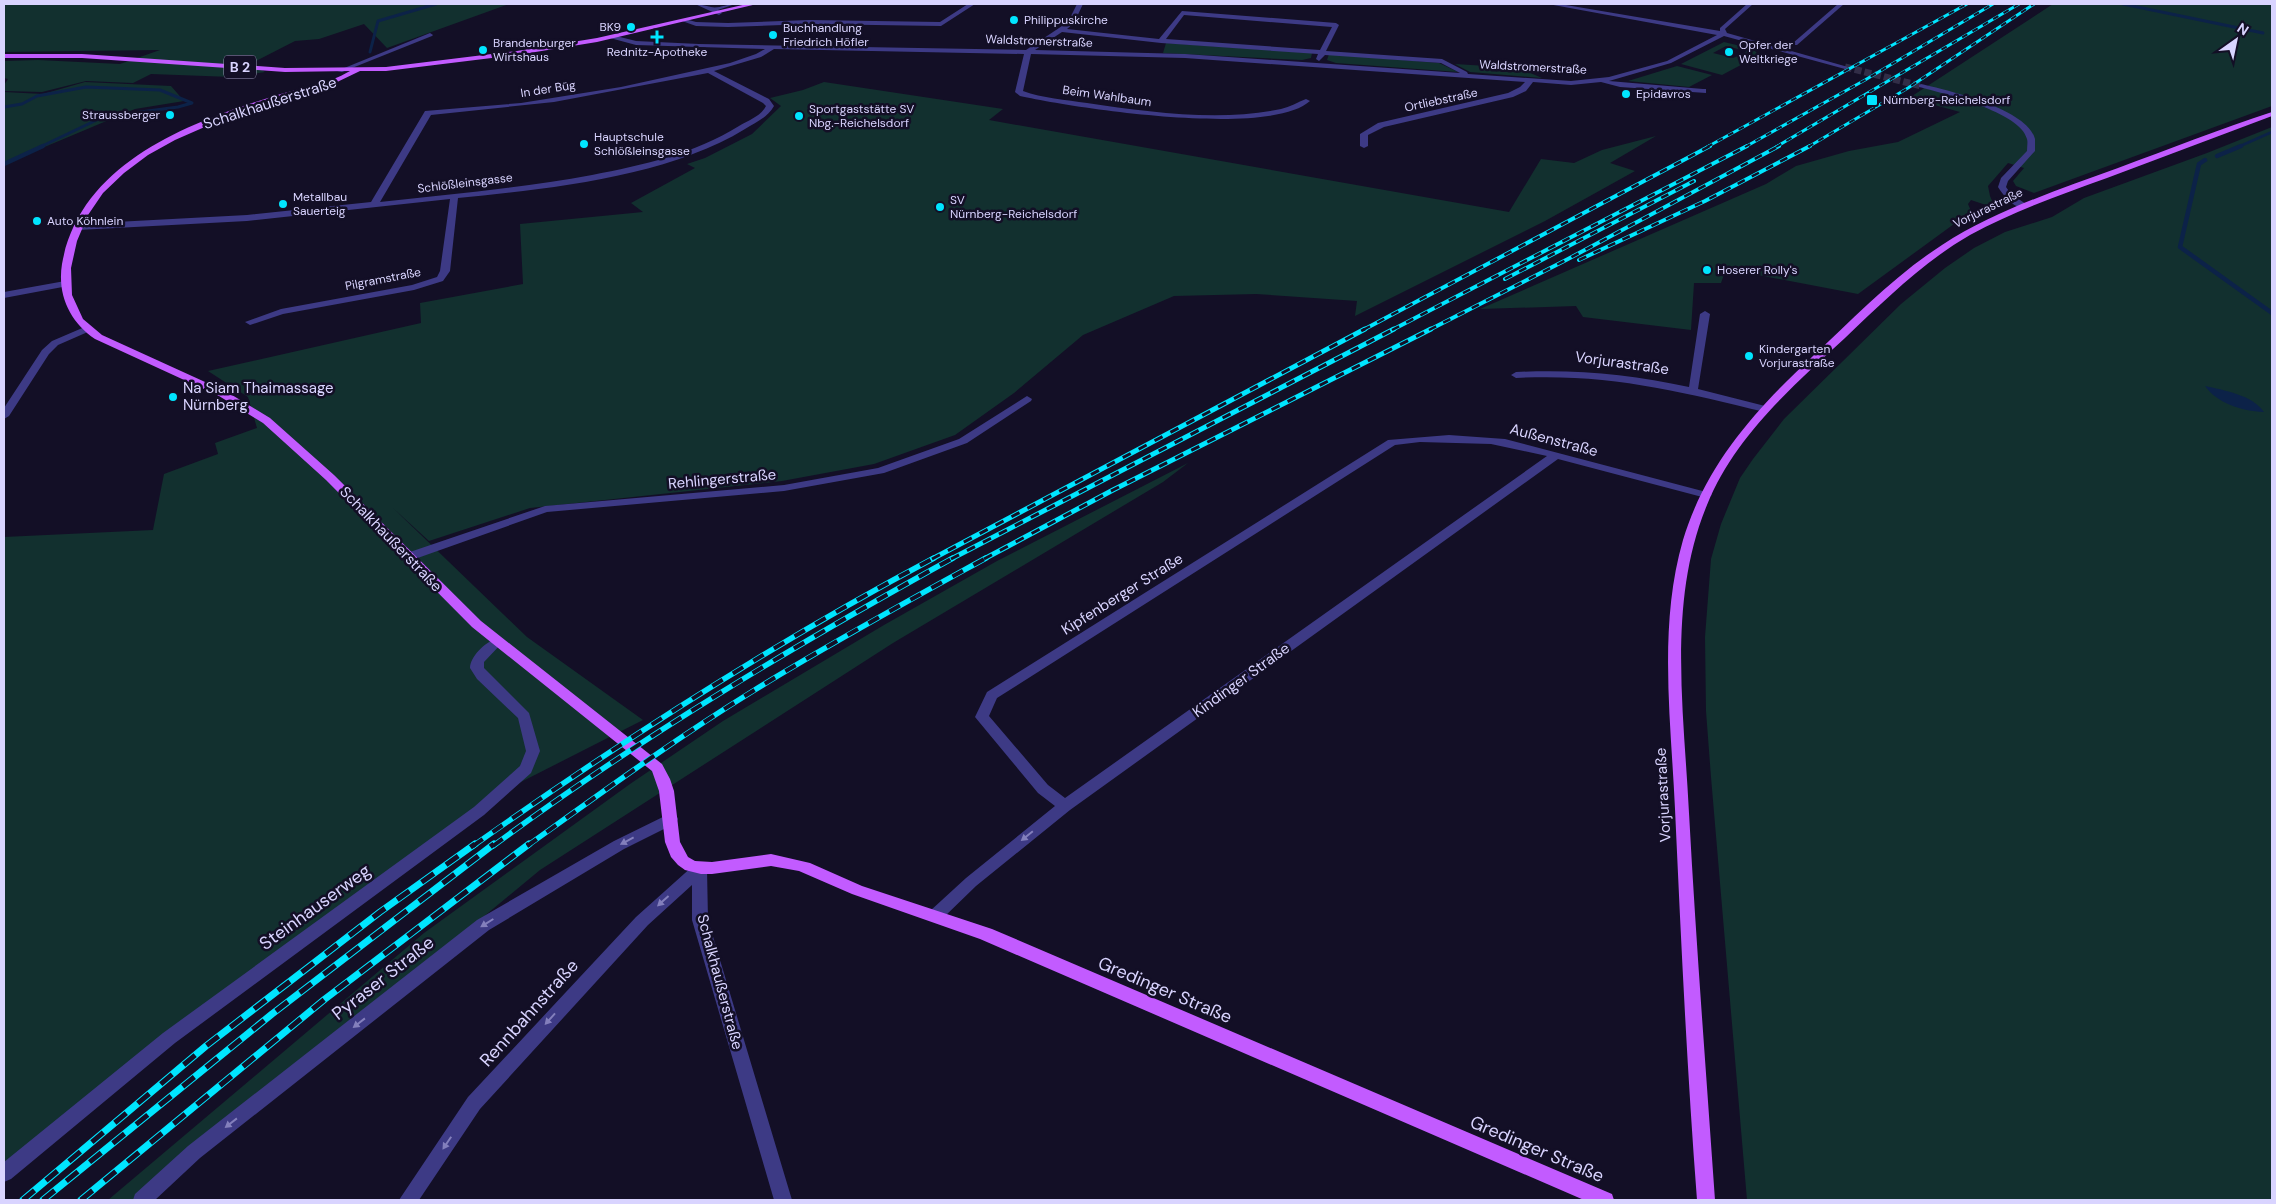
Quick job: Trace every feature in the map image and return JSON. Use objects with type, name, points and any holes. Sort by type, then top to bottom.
[{"type":"main road","name":"B 2","points":[[4,56],[68,55],[286,70],[340,71],[429,65],[612,38],[685,21],[716,11],[754,4]]},
{"type":"main road","name":"Schalkhaußerstraße","points":[[356,70],[339,80],[289,94],[221,117],[165,144],[135,162],[104,187],[90,204],[78,227],[70,252],[65,284],[72,310],[87,329],[102,338],[224,394],[259,415],[350,496],[408,557],[496,643],[657,768],[665,782],[674,850],[682,860],[699,869]]},
{"type":"main road","name":"Vorjurastraße","points":[[1706,1200],[1688,951],[1677,674],[1677,630],[1684,568],[1694,528],[1706,495],[1731,450],[1764,409],[1897,284],[1924,262],[1968,234],[2023,206],[2272,114]]},
{"type":"main road","name":"Gredinger Straße","points":[[699,869],[742,862],[770,860],[787,862],[807,868],[856,890],[936,915],[986,934],[1605,1200]]},
{"type":"street","points":[[698,4],[716,11],[732,4]]},
{"type":"street","points":[[685,21],[696,24],[728,25],[809,22],[940,24],[972,4]]},
{"type":"street","points":[[1028,52],[1071,23],[1080,4]]},
{"type":"street","points":[[1551,4],[1724,34],[1767,48],[1845,67]]},
{"type":"street","points":[[1596,11],[1604,4]]},
{"type":"street","points":[[1724,34],[1722,29],[1750,4]]},
{"type":"street","points":[[1795,44],[1841,4]]},
{"type":"street","points":[[1161,41],[1182,13],[1336,25],[1317,64]]},
{"type":"street","name":"Waldstromerstraße","points":[[1062,30],[1161,41],[1442,61],[1454,66],[1466,75]]},
{"type":"street","name":"Waldstromerstraße","points":[[612,38],[636,43],[1185,56],[1571,83],[1600,81],[1640,72],[1669,62],[1724,34]]},
{"type":"street","points":[[340,71],[430,35]]},
{"type":"street","name":"In der Büg","points":[[374,205],[428,113],[534,103],[711,72],[765,54],[772,47]]},
{"type":"street","name":"Beim Wahlbaum","points":[[1028,52],[1019,92],[1085,106],[1153,114],[1215,117],[1276,112],[1300,105],[1306,101]]},
{"type":"street","name":"Schlößleinsgasse","points":[[78,227],[247,218],[454,197],[533,188],[655,164],[711,144],[766,113],[770,106],[766,101],[711,72]]},
{"type":"street","name":"Ortliebstraße","points":[[1364,146],[1364,134],[1381,125],[1510,96],[1523,89],[1531,80]]},
{"type":"street","name":"Waldstromerstraße","points":[[1600,81],[1620,85],[1703,91]]},
{"type":"street","points":[[1921,86],[1981,103],[2023,126],[2029,135],[2033,147],[2031,152],[2004,180],[2002,187],[2008,196],[2023,206]]},
{"type":"street","name":"Pilgramstraße","points":[[250,322],[281,312],[414,287],[440,279],[443,275],[446,261],[454,197]]},
{"type":"street","points":[[4,294],[65,284]]},
{"type":"street","points":[[1693,391],[1705,314]]},
{"type":"street","points":[[4,416],[45,352],[55,343],[87,329]]},
{"type":"street","name":"Vorjurastraße","points":[[1516,375],[1540,373],[1588,374],[1693,391],[1764,409]]},
{"type":"street","name":"Rehlingerstraße","points":[[408,557],[545,509],[784,488],[880,471],[963,440],[1027,399]]},
{"type":"street","name":"Außenstraße","points":[[1392,442],[1414,439],[1506,442],[1706,495]]},
{"type":"street","name":"Kipfenberger Straße","points":[[1065,806],[1042,789],[982,717],[992,696],[1392,442]]},
{"type":"street","name":"Kindinger Straße","points":[[936,915],[971,882],[1065,806],[1555,456]]},
{"type":"street","name":"Steinhauserweg","points":[[4,1173],[170,1038],[479,811],[526,769],[533,751],[524,716],[482,676],[477,668],[477,662],[496,643]]},
{"type":"street","name":"Pyraser Straße","points":[[142,1200],[194,1152],[483,925],[619,845],[671,819]]},
{"type":"street","name":"Rennbahnstraße","points":[[408,1200],[474,1103],[642,921],[699,869]]},
{"type":"street","name":"Schalkhaußerstraße","points":[[699,869],[700,920],[783,1200]]},
{"type":"green space","points":[[4,4],[509,4],[387,48],[364,24],[319,39],[295,41],[252,63],[265,72],[232,77],[151,74],[133,83],[86,81],[42,92],[4,91],[4,85],[8,79],[4,78],[4,61],[38,60],[120,64],[160,50],[4,52]]},
{"type":"green space","points":[[2053,4],[2272,4],[2272,106],[2034,193],[2016,186],[2013,181],[2024,168],[2008,163],[1988,186],[1995,208],[1971,200],[1968,204],[1971,211],[1965,216],[1858,294],[1726,269],[1721,283],[1694,283],[1691,330],[1583,317],[1576,306],[1480,309],[1766,184],[1796,166],[1849,151],[1898,142],[1960,112],[1909,98]]},
{"type":"green space","points":[[1724,42],[1753,49],[1758,54],[1722,75],[1681,64]],"holes":[[[1726,46],[1746,51],[1742,54],[1745,55],[1742,57],[1733,58],[1713,53]]]},
{"type":"green space","points":[[1166,43],[1312,53],[1311,58],[1302,60],[1163,53]]},
{"type":"green space","points":[[1329,54],[1439,63],[1458,72],[1336,63],[1327,60]]},
{"type":"green space","points":[[1455,64],[1519,68],[1542,78],[1470,72]]},
{"type":"green space","points":[[1677,66],[1712,75],[1689,87],[1628,81]]},
{"type":"green space","points":[[85,82],[171,86],[184,101],[135,109],[4,164],[4,92],[43,94]]},
{"type":"green space","points":[[824,82],[1003,109],[989,120],[1509,212],[1541,159],[1574,163],[1602,150],[1656,136],[1610,163],[1635,171],[1545,221],[1355,316],[1357,301],[1256,294],[1174,296],[1083,335],[1014,393],[955,435],[874,464],[782,481],[530,508],[429,541],[393,508],[527,637],[643,720],[521,782],[270,966],[4,1178],[4,537],[153,530],[164,474],[218,454],[215,443],[257,428],[248,397],[208,371],[421,323],[420,303],[523,284],[520,224],[643,212],[631,203],[695,168],[687,164],[705,158],[752,134],[781,106],[770,98],[803,90]]},
{"type":"green space","points":[[2272,127],[2272,1200],[1747,1200],[1706,711],[1705,637],[1711,559],[1721,524],[1740,478],[1784,419],[1901,304],[1945,268],[1974,248],[2005,232],[2052,217],[2084,198]]},
{"type":"green space","points":[[1188,463],[1163,482],[893,643],[540,870],[142,1200],[108,1200],[424,933],[630,784],[723,721],[884,625],[997,561]]},
{"type":"water","points":[[2205,386],[2245,397],[2253,401],[2264,412],[2230,405],[2216,397]]},
{"type":"waterway","points":[[370,52],[378,21],[436,4]]},
{"type":"waterway","points":[[2123,4],[2263,33]]},
{"type":"waterway","points":[[4,107],[22,104],[37,96],[86,87],[160,90],[192,103],[178,107],[103,117],[40,147]]},
{"type":"waterway","points":[[2238,147],[2272,132]]},
{"type":"waterway","points":[[4,164],[43,146]]},
{"type":"waterway","points":[[2217,156],[2241,146]]},
{"type":"waterway","points":[[2205,160],[2199,164],[2180,247],[2272,313]]},
{"type":"tunnel","points":[[1845,67],[1921,86]]},
{"type":"railway","points":[[1707,147],[1967,4]]},
{"type":"railway","points":[[1745,147],[1865,80],[1993,4]]},
{"type":"railway","points":[[1776,147],[2019,4]]},
{"type":"railway","points":[[1808,147],[1908,88],[2034,4]]},
{"type":"railway","points":[[1363,330],[1710,146]]},
{"type":"railway","points":[[1392,330],[1747,146]]},
{"type":"railway","points":[[1429,330],[1568,259],[1779,146]]},
{"type":"railway","points":[[1579,260],[1705,201],[1810,146]]},
{"type":"railway","points":[[1505,279],[1694,181]]},
{"type":"railway","points":[[932,559],[1365,329]]},
{"type":"railway","points":[[951,559],[1394,329]]},
{"type":"railway","points":[[984,559],[1113,490],[1431,329]]},
{"type":"railway","points":[[473,846],[699,694],[815,624],[934,558]]},
{"type":"railway","points":[[493,846],[604,768],[718,694],[953,558]]},
{"type":"railway","points":[[527,846],[610,786],[724,709],[840,640],[986,558]]},
{"type":"railway","points":[[23,1200],[206,1046],[380,912],[475,844]]},
{"type":"railway","points":[[43,1200],[272,1014],[494,844]]},
{"type":"railway","points":[[81,1200],[325,999],[529,844]]},
{"type":"place","name":"Philippuskirche","points":[[1014,20]]},
{"type":"place","name":"BK9","points":[[631,27]]},
{"type":"place","name":"Buchhandlung Friedrich Höfler","points":[[773,35]]},
{"type":"place","name":"Rednitz-Apotheke","points":[[657,37]]},
{"type":"place","name":"Brandenburger Wirtshaus","points":[[483,50]]},
{"type":"place","name":"Opfer der Weltkriege","points":[[1729,52]]},
{"type":"place","name":"Epidavros","points":[[1626,94]]},
{"type":"place","name":"Nürnberg-Reichelsdorf","points":[[1872,100]]},
{"type":"place","name":"Straussberger","points":[[170,115]]},
{"type":"place","name":"Sportgaststätte SV Nbg.-Reichelsdorf","points":[[799,116]]},
{"type":"place","name":"Hauptschule Schlößleinsgasse","points":[[584,144]]},
{"type":"place","name":"Metallbau Sauerteig","points":[[283,204]]},
{"type":"place","name":"SV Nürnberg-Reichelsdorf","points":[[940,207]]},
{"type":"place","name":"Auto Köhnlein","points":[[37,221]]},
{"type":"place","name":"Hoserer Rolly's","points":[[1707,270]]},
{"type":"place","name":"Kindergarten Vorjurastraße","points":[[1749,356]]},
{"type":"place","name":"Na Siam Thaimassage Nürnberg","points":[[173,397]]}]
